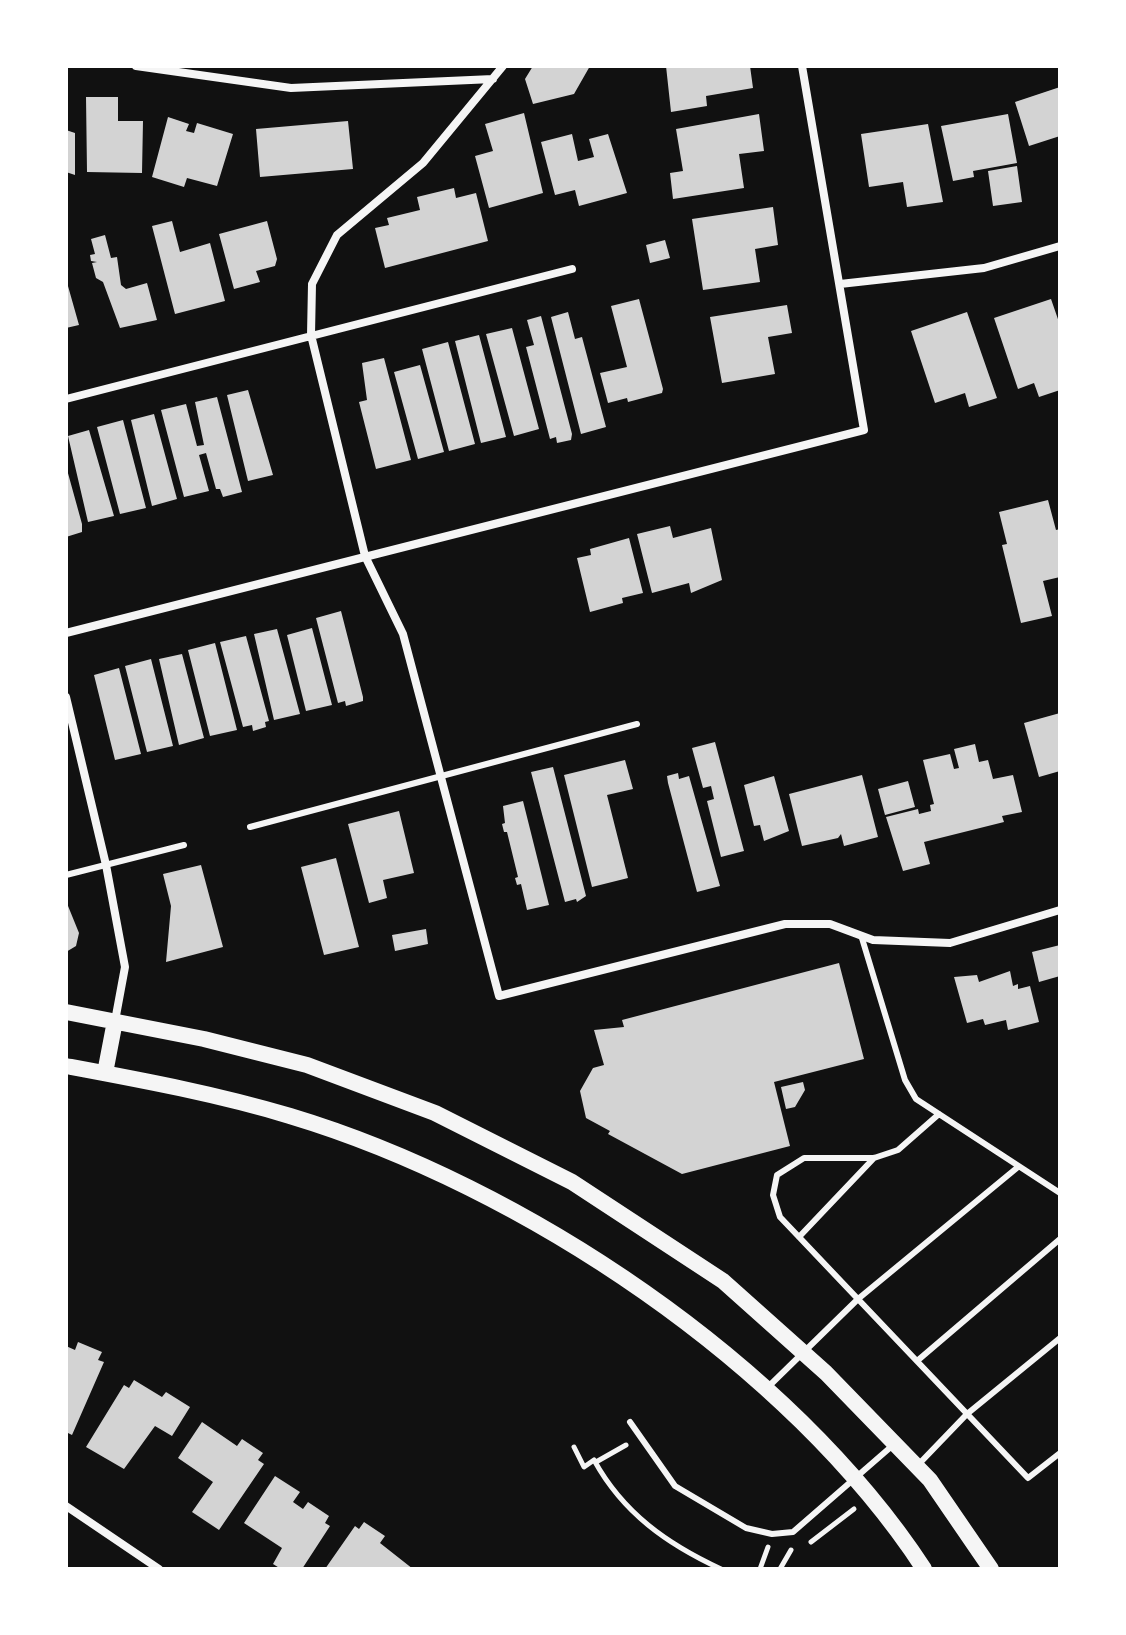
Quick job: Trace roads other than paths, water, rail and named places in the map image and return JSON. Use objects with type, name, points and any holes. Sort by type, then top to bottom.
[{"type":"main road","points":[[66,1012],[307,1065],[435,1113],[572,1182],[723,1281],[803,1353],[916,1467],[955,1514],[991,1569]]},
{"type":"main road","points":[[105,1073],[115,1021]]},
{"type":"main road","points":[[66,1066],[291,1116],[414,1162],[545,1229],[690,1324],[765,1390],[889,1515],[924,1569]]},
{"type":"street","points":[[136,66],[291,88],[493,79]]},
{"type":"street","points":[[503,66],[423,163],[337,235],[312,284],[311,335],[365,556],[403,634],[499,996],[785,924],[830,924],[873,940],[950,943],[1060,910]]},
{"type":"street","points":[[66,633],[864,430],[802,66]]},
{"type":"street","points":[[840,284],[984,268],[1060,246]]},
{"type":"street","points":[[66,399],[572,269]]},
{"type":"street","points":[[66,697],[106,865],[125,967],[115,1021]]},
{"type":"street","points":[[66,1506],[159,1569]]},
{"type":"lane","points":[[250,827],[637,724]]},
{"type":"lane","points":[[66,875],[184,845]]},
{"type":"lane","points":[[861,935],[905,1080],[916,1099],[1060,1193]]},
{"type":"lane","points":[[939,1114],[898,1150],[874,1158],[804,1158],[777,1175],[773,1195],[780,1217],[1028,1478],[1060,1453]]},
{"type":"lane","points":[[799,1237],[874,1158]]},
{"type":"lane","points":[[765,1390],[858,1299],[1018,1167]]},
{"type":"lane","points":[[917,1361],[1060,1239]]},
{"type":"lane","points":[[916,1467],[967,1414],[1060,1338]]},
{"type":"lane","points":[[630,1422],[675,1486],[746,1528],[772,1534],[793,1532],[894,1443]]}]
